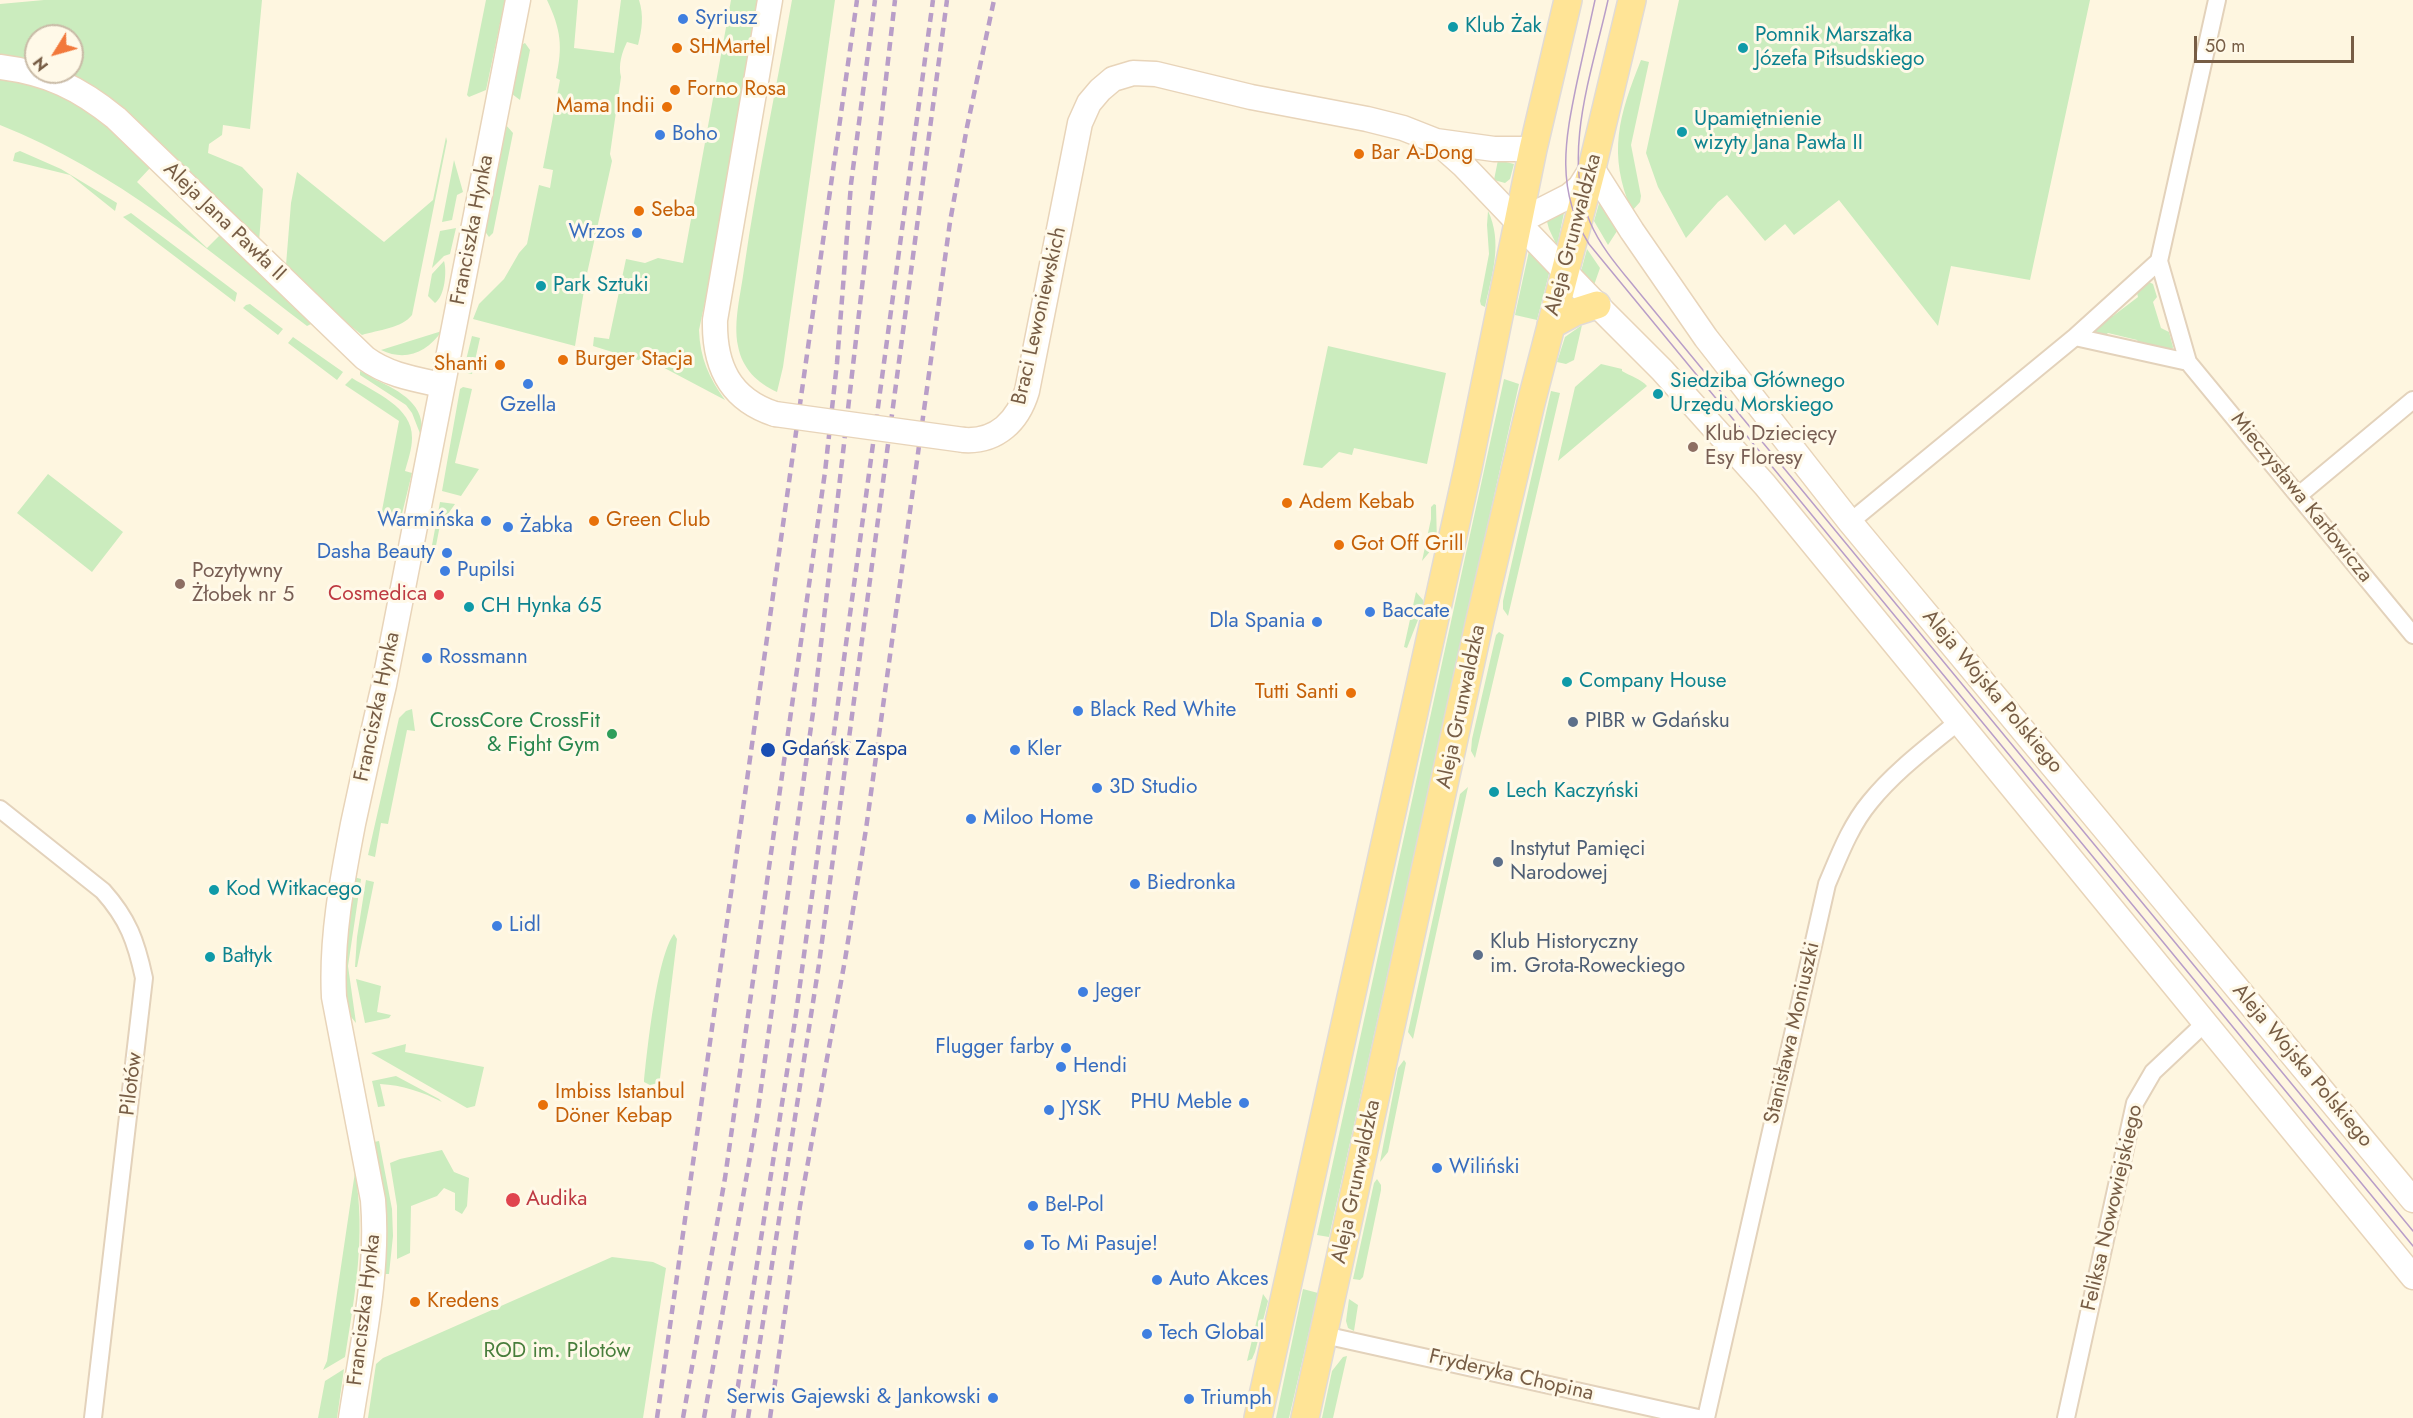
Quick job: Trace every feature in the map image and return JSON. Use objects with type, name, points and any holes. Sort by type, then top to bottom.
[{"type":"main road","points":[[1258,1418],[1468,468],[1533,148],[1568,0]]},
{"type":"main road","name":"Aleja Grunwaldzka","points":[[1305,1418],[1480,620],[1632,0]]},
{"type":"main road","points":[[1551,325],[1575,312],[1597,305]]},
{"type":"street","name":"Franciszka Hynka","points":[[351,1418],[373,1269],[376,1233],[374,1200],[334,997],[332,963],[335,928],[348,849],[384,685],[518,0]]},
{"type":"street","name":"Braci Lewoniewskich","points":[[770,0],[715,320],[714,341],[726,378],[736,390],[748,401],[775,414],[964,440],[982,440],[997,433],[1020,411],[1027,391],[1080,123],[1089,103],[1113,80],[1133,73],[1156,74],[1262,100],[1403,128],[1436,141],[1494,149],[1533,148]]},
{"type":"street","name":"Mieczysława Karłowicza","points":[[2217,0],[2159,261],[2188,362],[2413,635]]},
{"type":"street","name":"Aleja Jana Pawła II","points":[[0,67],[60,81],[96,102],[122,124],[364,358],[382,370],[399,376],[442,385]]},
{"type":"street","name":"Braci Lewoniewskich","points":[[1436,141],[1453,155],[1564,271]]},
{"type":"street","points":[[1518,222],[1569,196],[1580,187],[1592,168]]},
{"type":"street","name":"Aleja Wojska Polskiego","points":[[1592,168],[1632,231],[1706,338],[1850,522],[2413,1200]]},
{"type":"street","points":[[1850,522],[2075,337],[2159,261]]},
{"type":"street","name":"Aleja Wojska Polskiego","points":[[1564,271],[1713,425],[1959,721],[2413,1277]]},
{"type":"street","points":[[2075,337],[2188,362]]},
{"type":"street","points":[[2299,495],[2413,400]]},
{"type":"street","name":"Stanisława Moniuszki","points":[[1706,1418],[1827,884],[1844,843],[1870,802],[1911,762],[1959,721]]},
{"type":"street","name":"Pilotów","points":[[0,809],[103,891],[117,907],[135,938],[144,978],[93,1418]]},
{"type":"street","name":"Feliksa Nowowiejskiego","points":[[2066,1418],[2135,1103],[2153,1072],[2205,1023]]},
{"type":"street","name":"Fryderyka Chopina","points":[[1324,1335],[1698,1418]]},
{"type":"green space","points":[[44,0],[262,0],[250,129],[223,125],[222,135],[209,144],[208,153],[242,167],[263,189],[259,242],[76,84],[84,84],[84,24],[24,24],[24,60],[0,55],[0,4]]},
{"type":"green space","points":[[486,0],[505,0],[486,90],[469,97],[467,95]]},
{"type":"green space","points":[[547,0],[578,0],[574,48],[614,53],[621,0],[639,0],[642,12],[638,45],[627,42],[621,59],[621,77],[610,154],[612,161],[586,278],[575,346],[473,319],[479,304],[504,279],[527,244],[539,185],[550,188],[553,170],[543,168],[560,80],[556,78],[560,47],[558,29]]},
{"type":"green space","points":[[731,0],[760,0],[720,231],[699,330],[706,367],[725,400],[655,363],[654,365],[593,346],[594,337],[609,339],[626,259],[645,263],[658,258],[683,263]]},
{"type":"green space","points":[[792,0],[835,0],[783,367],[777,392],[763,384],[747,368],[740,354],[736,327],[755,202]]},
{"type":"green space","points":[[1679,0],[2090,0],[2030,280],[1951,266],[1938,326],[1839,200],[1794,235],[1785,224],[1765,241],[1727,195],[1686,238],[1658,187],[1646,153]]},
{"type":"green space","points":[[525,43],[530,50],[520,100],[512,94],[521,45]]},
{"type":"green space","points":[[1641,60],[1649,62],[1631,145],[1641,196],[1640,202],[1632,211],[1620,171],[1619,135],[1627,99]]},
{"type":"green space","points":[[0,79],[42,87],[73,102],[126,144],[150,168],[137,182],[207,248],[220,235],[313,323],[307,326],[197,242],[122,189],[83,165],[0,125]]},
{"type":"green space","points":[[506,125],[513,133],[493,233],[489,237],[484,230]]},
{"type":"green space","points":[[446,137],[412,315],[396,326],[362,335],[338,316],[286,265],[291,203],[297,172],[384,242],[433,200]]},
{"type":"green space","points":[[20,151],[61,169],[117,203],[115,211],[70,175],[13,161],[15,153]]},
{"type":"green space","points":[[454,160],[463,192],[457,195],[452,220],[442,222]]},
{"type":"green space","points":[[1498,160],[1514,164],[1510,179],[1505,183],[1494,180]]},
{"type":"green space","points":[[1600,200],[1619,228],[1608,245],[1594,221]]},
{"type":"green space","points":[[1488,211],[1495,235],[1495,259],[1485,307],[1480,301],[1489,254]]},
{"type":"green space","points":[[131,213],[237,293],[235,302],[123,217]]},
{"type":"green space","points":[[1564,213],[1557,246],[1546,218]]},
{"type":"green space","points":[[456,228],[450,254],[444,256],[432,268],[440,231]]},
{"type":"green space","points":[[1587,249],[1600,268],[1593,288],[1580,275]]},
{"type":"green space","points":[[1529,251],[1550,270],[1537,320],[1515,315]]},
{"type":"green space","points":[[444,261],[444,283],[441,295],[435,303],[428,296],[432,274]]},
{"type":"green space","points":[[2142,283],[2153,284],[2157,297],[2153,302],[2161,328],[2169,332],[2172,351],[2140,346],[2137,340],[2108,333],[2102,338],[2095,334],[2094,328],[2107,314],[2113,316],[2138,297],[2136,289]]},
{"type":"green space","points":[[250,304],[283,329],[278,335],[243,308]]},
{"type":"green space","points":[[1582,325],[1574,360],[1566,364],[1557,362],[1565,337]]},
{"type":"green space","points":[[442,331],[430,345],[415,353],[399,355],[381,350]]},
{"type":"green space","points":[[472,336],[480,338],[472,374],[463,372]]},
{"type":"green space","points":[[293,337],[343,372],[337,380],[288,343]]},
{"type":"green space","points":[[1328,346],[1446,373],[1427,464],[1354,448],[1352,455],[1339,452],[1322,468],[1303,465]]},
{"type":"green space","points":[[1601,364],[1622,369],[1647,386],[1558,461],[1575,387]]},
{"type":"green space","points":[[360,371],[410,400],[420,416],[421,436],[412,413],[406,405],[360,375]]},
{"type":"green space","points":[[352,378],[391,402],[399,409],[411,427],[411,446],[405,471],[412,473],[399,526],[380,521],[399,421],[345,385]]},
{"type":"green space","points":[[1504,379],[1519,384],[1329,1237],[1317,1235]]},
{"type":"green space","points":[[463,387],[472,389],[455,463],[479,469],[461,496],[442,491],[460,389]]},
{"type":"green space","points":[[1551,391],[1560,393],[1508,616],[1503,609],[1503,601]]},
{"type":"green space","points":[[48,474],[123,532],[92,572],[17,513]]},
{"type":"green space","points":[[440,502],[455,504],[440,525],[434,556],[430,556]]},
{"type":"green space","points":[[1436,505],[1437,543],[1422,561],[1431,519],[1431,507]]},
{"type":"green space","points":[[1416,592],[1423,600],[1423,607],[1407,648],[1404,647]]},
{"type":"green space","points":[[1499,632],[1504,635],[1475,758],[1471,751],[1472,739],[1496,635]]},
{"type":"green space","points":[[412,709],[415,731],[407,730],[388,824],[381,823],[375,857],[368,855],[399,718]]},
{"type":"green space","points":[[1468,787],[1413,1039],[1408,1032],[1460,794]]},
{"type":"green space","points":[[354,877],[361,879],[348,966],[356,1023],[347,1012],[345,974],[345,954]]},
{"type":"green space","points":[[366,880],[374,882],[357,967],[355,967],[357,937]]},
{"type":"green space","points":[[674,934],[677,939],[660,1078],[658,1083],[650,1085],[644,1082],[654,1005],[663,962]]},
{"type":"green space","points":[[356,979],[381,986],[377,1012],[391,1015],[389,1018],[365,1023]]},
{"type":"green space","points":[[406,1044],[405,1052],[484,1067],[475,1106],[467,1108],[371,1053]]},
{"type":"green space","points":[[1404,1060],[1406,1063],[1388,1152],[1380,1162],[1398,1068]]},
{"type":"green space","points":[[396,1076],[442,1102],[412,1090],[380,1084],[385,1106],[378,1107],[372,1081]]},
{"type":"green space","points":[[379,1141],[392,1209],[393,1236],[389,1274],[383,1274],[386,1239],[385,1207],[374,1142]]},
{"type":"green space","points":[[442,1150],[454,1172],[469,1178],[467,1206],[462,1214],[455,1210],[455,1193],[444,1188],[437,1196],[411,1206],[410,1253],[397,1259],[397,1206],[390,1163]]},
{"type":"green space","points":[[355,1172],[359,1242],[349,1334],[345,1357],[323,1370],[327,1361]]},
{"type":"green space","points":[[1377,1179],[1381,1190],[1363,1277],[1360,1280],[1353,1279],[1374,1183]]},
{"type":"green space","name":"ROD im. Pilotów","points":[[612,1257],[653,1262],[666,1268],[643,1418],[368,1418],[376,1364],[383,1358]]},
{"type":"green space","points":[[1303,1289],[1318,1293],[1289,1418],[1276,1418]]},
{"type":"green space","points":[[1263,1294],[1268,1301],[1255,1352],[1252,1359],[1247,1361]]},
{"type":"green space","points":[[1349,1299],[1358,1305],[1354,1331],[1348,1328],[1346,1321]]},
{"type":"green space","points":[[1347,1356],[1333,1418],[1322,1418],[1332,1371],[1343,1357]]},
{"type":"green space","points":[[344,1369],[337,1418],[318,1418],[325,1381]]},
{"type":"tram line","points":[[1595,0],[1569,124],[1566,164],[1571,204],[1578,224],[1589,244],[2413,1246]]},
{"type":"tram line","points":[[1608,0],[1582,111],[1578,168],[1582,196],[1590,222],[1605,249],[2413,1231]]},
{"type":"railway","points":[[657,1418],[857,0]]},
{"type":"railway","points":[[683,1418],[725,1178],[825,472],[837,363],[851,184],[875,0]]},
{"type":"railway","points":[[704,1418],[757,1117],[814,705],[895,0]]},
{"type":"railway","points":[[733,1418],[796,1014],[933,0]]},
{"type":"railway","points":[[748,1418],[819,964],[947,0]]},
{"type":"railway","points":[[770,1418],[800,1206],[845,960],[866,829],[950,222],[994,0]]},
{"type":"place","name":"Syriusz","points":[[683,19]]},
{"type":"place","name":"Klub Żak","points":[[1453,27]]},
{"type":"place","name":"SHMartel","points":[[677,48]]},
{"type":"place","name":"Pomnik Marszałka Józefa Piłsudskiego","points":[[1743,48]]},
{"type":"place","name":"Forno Rosa","points":[[675,90]]},
{"type":"place","name":"Mama Indii","points":[[667,107]]},
{"type":"place","name":"Upamiętnienie wizyty Jana Pawła II","points":[[1682,132]]},
{"type":"place","name":"Boho","points":[[660,135]]},
{"type":"place","name":"Bar A-Dong","points":[[1359,154]]},
{"type":"place","name":"Seba","points":[[639,211]]},
{"type":"place","name":"Wrzos","points":[[637,233]]},
{"type":"place","name":"Park Sztuki","points":[[541,286]]},
{"type":"place","name":"Burger Stacja","points":[[563,360]]},
{"type":"place","name":"Shanti","points":[[500,365]]},
{"type":"place","name":"Gzella","points":[[528,384]]},
{"type":"place","name":"Siedziba Głównego Urzędu Morskiego","points":[[1658,394]]},
{"type":"place","name":"Klub Dziecięcy Esy Floresy","points":[[1693,447]]},
{"type":"place","name":"Adem Kebab","points":[[1287,503]]},
{"type":"place","name":"Warmińska","points":[[486,521]]},
{"type":"place","name":"Green Club","points":[[594,521]]},
{"type":"place","name":"Żabka","points":[[508,527]]},
{"type":"place","name":"Got Off Grill","points":[[1339,545]]},
{"type":"place","name":"Dasha Beauty","points":[[447,553]]},
{"type":"place","name":"Pupilsi","points":[[445,571]]},
{"type":"place","name":"Pozytywny Żłobek nr 5","points":[[180,584]]},
{"type":"place","name":"Cosmedica","points":[[439,595]]},
{"type":"place","name":"CH Hynka 65","points":[[469,607]]},
{"type":"place","name":"Baccate","points":[[1370,612]]},
{"type":"place","name":"Dla Spania","points":[[1317,622]]},
{"type":"place","name":"Rossmann","points":[[427,658]]},
{"type":"place","name":"Company House","points":[[1567,682]]},
{"type":"place","name":"Tutti Santi","points":[[1351,693]]},
{"type":"place","name":"Black Red White","points":[[1078,711]]},
{"type":"place","name":"PIBR w Gdańsku","points":[[1573,722]]},
{"type":"place","name":"CrossCore CrossFit & Fight Gym","points":[[612,734]]},
{"type":"place","name":"Gdańsk Zaspa","points":[[768,750]]},
{"type":"place","name":"Kler","points":[[1015,750]]},
{"type":"place","name":"3D Studio","points":[[1097,788]]},
{"type":"place","name":"Lech Kaczyński","points":[[1494,792]]},
{"type":"place","name":"Miloo Home","points":[[971,819]]},
{"type":"place","name":"Instytut Pamięci Narodowej","points":[[1498,862]]},
{"type":"place","name":"Biedronka","points":[[1135,884]]},
{"type":"place","name":"Kod Witkacego","points":[[214,890]]},
{"type":"place","name":"Lidl","points":[[497,926]]},
{"type":"place","name":"Klub Historyczny im. Grota-Roweckiego","points":[[1478,955]]},
{"type":"place","name":"Bałtyk","points":[[210,957]]},
{"type":"place","name":"Jeger","points":[[1083,992]]},
{"type":"place","name":"Flugger farby","points":[[1066,1048]]},
{"type":"place","name":"Hendi","points":[[1061,1067]]},
{"type":"place","name":"PHU Meble","points":[[1244,1103]]},
{"type":"place","name":"Imbiss Istanbul Döner Kebap","points":[[543,1105]]},
{"type":"place","name":"JYSK","points":[[1049,1110]]},
{"type":"place","name":"Wiliński","points":[[1437,1168]]},
{"type":"place","name":"Audika","points":[[513,1200]]},
{"type":"place","name":"Bel-Pol","points":[[1033,1206]]},
{"type":"place","name":"To Mi Pasuje!","points":[[1029,1245]]},
{"type":"place","name":"Auto Akces","points":[[1157,1280]]},
{"type":"place","name":"Kredens","points":[[415,1302]]},
{"type":"place","name":"Tech Global","points":[[1147,1334]]},
{"type":"place","name":"Serwis Gajewski & Jankowski","points":[[993,1398]]},
{"type":"place","name":"Triumph","points":[[1189,1399]]}]
